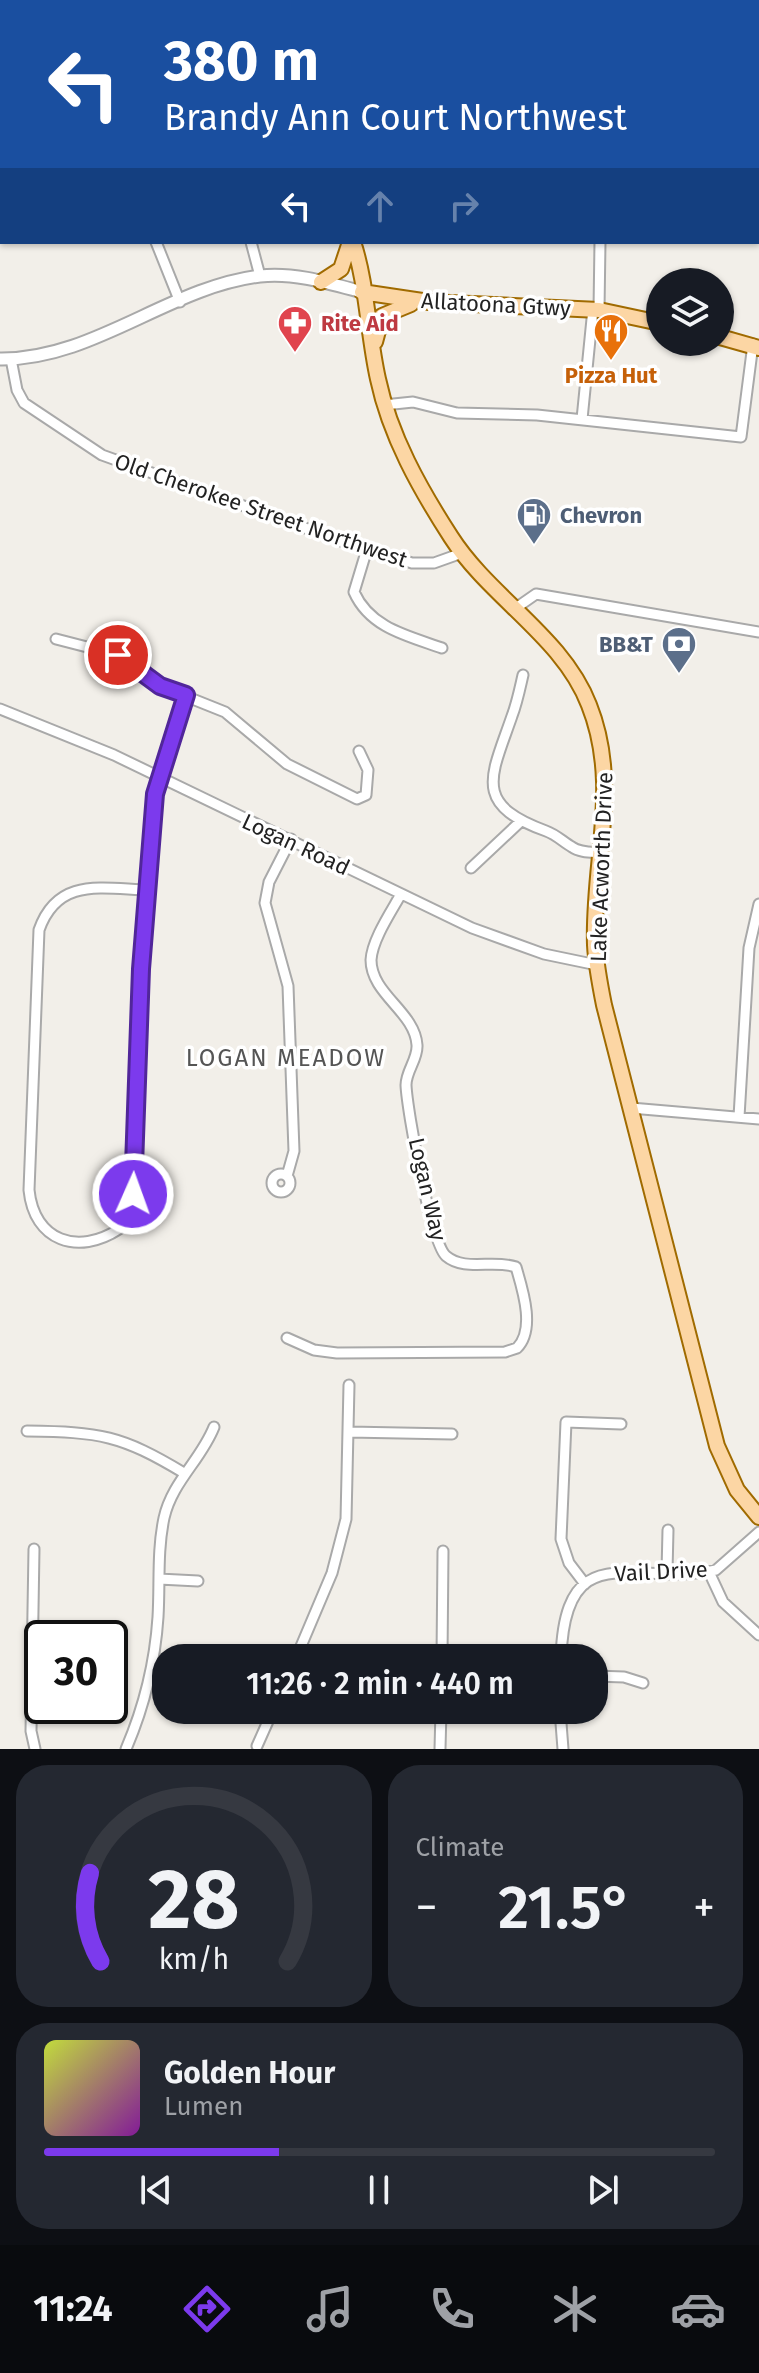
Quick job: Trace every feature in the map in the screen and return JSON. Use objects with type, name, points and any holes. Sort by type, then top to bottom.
[{"type":"main road","points":[[321,282],[341,269],[350,244]]},
{"type":"main road","name":"Lake Acworth Drive","points":[[352,244],[359,260],[362,292],[384,405],[419,483],[462,553],[575,676],[589,704],[605,768],[602,853],[595,923],[597,965],[717,1446],[737,1490],[759,1517]]},
{"type":"main road","name":"Lake Acworth Drive","points":[[359,260],[364,244]]},
{"type":"main road","name":"Allatoona Gtwy","points":[[362,292],[423,301],[596,309],[646,320]]},
{"type":"main road","points":[[373,355],[382,316],[403,305],[423,301]]},
{"type":"main road","points":[[734,340],[757,345]]},
{"type":"street","points":[[157,244],[180,302]]},
{"type":"street","points":[[252,244],[260,276]]},
{"type":"street","points":[[582,419],[596,309],[600,244]]},
{"type":"street","name":"Allatoona Gtwy","points":[[6,359],[67,348],[222,285],[260,276],[321,282],[362,292]]},
{"type":"street","points":[[384,405],[413,402],[457,413],[582,419],[741,437],[757,345]]},
{"type":"street","name":"Old Cherokee Street Northwest","points":[[6,359],[24,403],[102,455],[367,549],[424,564],[462,553]]},
{"type":"street","points":[[367,549],[354,592],[360,604],[373,620],[442,648]]},
{"type":"street","points":[[513,610],[536,594],[759,632]]},
{"type":"street","points":[[56,639],[118,655],[160,686],[225,712],[273,753],[310,778],[357,799],[366,795],[369,782],[359,751]]},
{"type":"street","points":[[523,675],[512,716],[493,764],[491,782],[501,806],[520,822],[553,834],[575,850],[602,853]]},
{"type":"street","points":[[150,890],[72,891],[52,904],[39,930],[29,1190],[38,1222],[64,1241],[81,1243],[107,1237],[125,1219],[133,1194],[141,969],[150,890],[158,778],[186,695]]},
{"type":"street","name":"Logan Road","points":[[0,709],[114,755],[498,939],[544,954],[597,965]]},
{"type":"street","points":[[471,868],[520,822]]},
{"type":"street","points":[[287,1176],[294,1151],[288,986],[265,903],[269,882],[291,839]]},
{"type":"street","name":"Logan Way","points":[[287,1338],[314,1350],[337,1353],[505,1352],[517,1348],[525,1336],[525,1289],[516,1267],[502,1262],[467,1265],[456,1262],[446,1256],[433,1235],[407,1090],[416,1051],[415,1036],[377,980],[371,960],[401,894]]},
{"type":"street","points":[[739,1117],[751,935],[759,904]]},
{"type":"street","points":[[747,981],[759,982]]},
{"type":"street","points":[[631,1108],[759,1119]]},
{"type":"street","points":[[302,1644],[340,1547],[348,1495],[349,1385]]},
{"type":"street","points":[[585,1584],[569,1563],[561,1539],[566,1422],[621,1424]]},
{"type":"street","points":[[126,1749],[150,1675],[163,1522],[184,1473],[207,1444],[214,1427]]},
{"type":"street","points":[[27,1431],[82,1432],[115,1437],[141,1447],[184,1473]]},
{"type":"street","points":[[349,1432],[452,1434]]},
{"type":"street","points":[[667,1572],[668,1530]]},
{"type":"street","name":"Vail Drive","points":[[562,1644],[564,1614],[585,1584],[616,1572],[709,1572],[721,1567],[759,1532]]},
{"type":"street","points":[[34,1549],[31,1731],[35,1749]]},
{"type":"street","points":[[442,1644],[443,1551]]},
{"type":"street","points":[[709,1572],[723,1602],[759,1635]]},
{"type":"street","points":[[159,1579],[198,1581]]},
{"type":"street","points":[[608,1676],[624,1677],[643,1683]]},
{"type":"street","points":[[257,1746],[267,1724]]},
{"type":"street","points":[[440,1749],[441,1724]]},
{"type":"street","points":[[561,1724],[563,1749]]},
{"type":"place","name":"Rite Aid","points":[[295,354]]},
{"type":"place","name":"Pizza Hut","points":[[611,362]]},
{"type":"place","name":"Chevron","points":[[534,546]]},
{"type":"place","name":"BB&T","points":[[679,675]]},
{"type":"district","name":"LOGAN MEADOW","points":[[286,1058]]},
{"type":"route","points":[[118,655],[160,686],[186,695],[155,794],[150,890],[141,969],[133,1194]]}]
